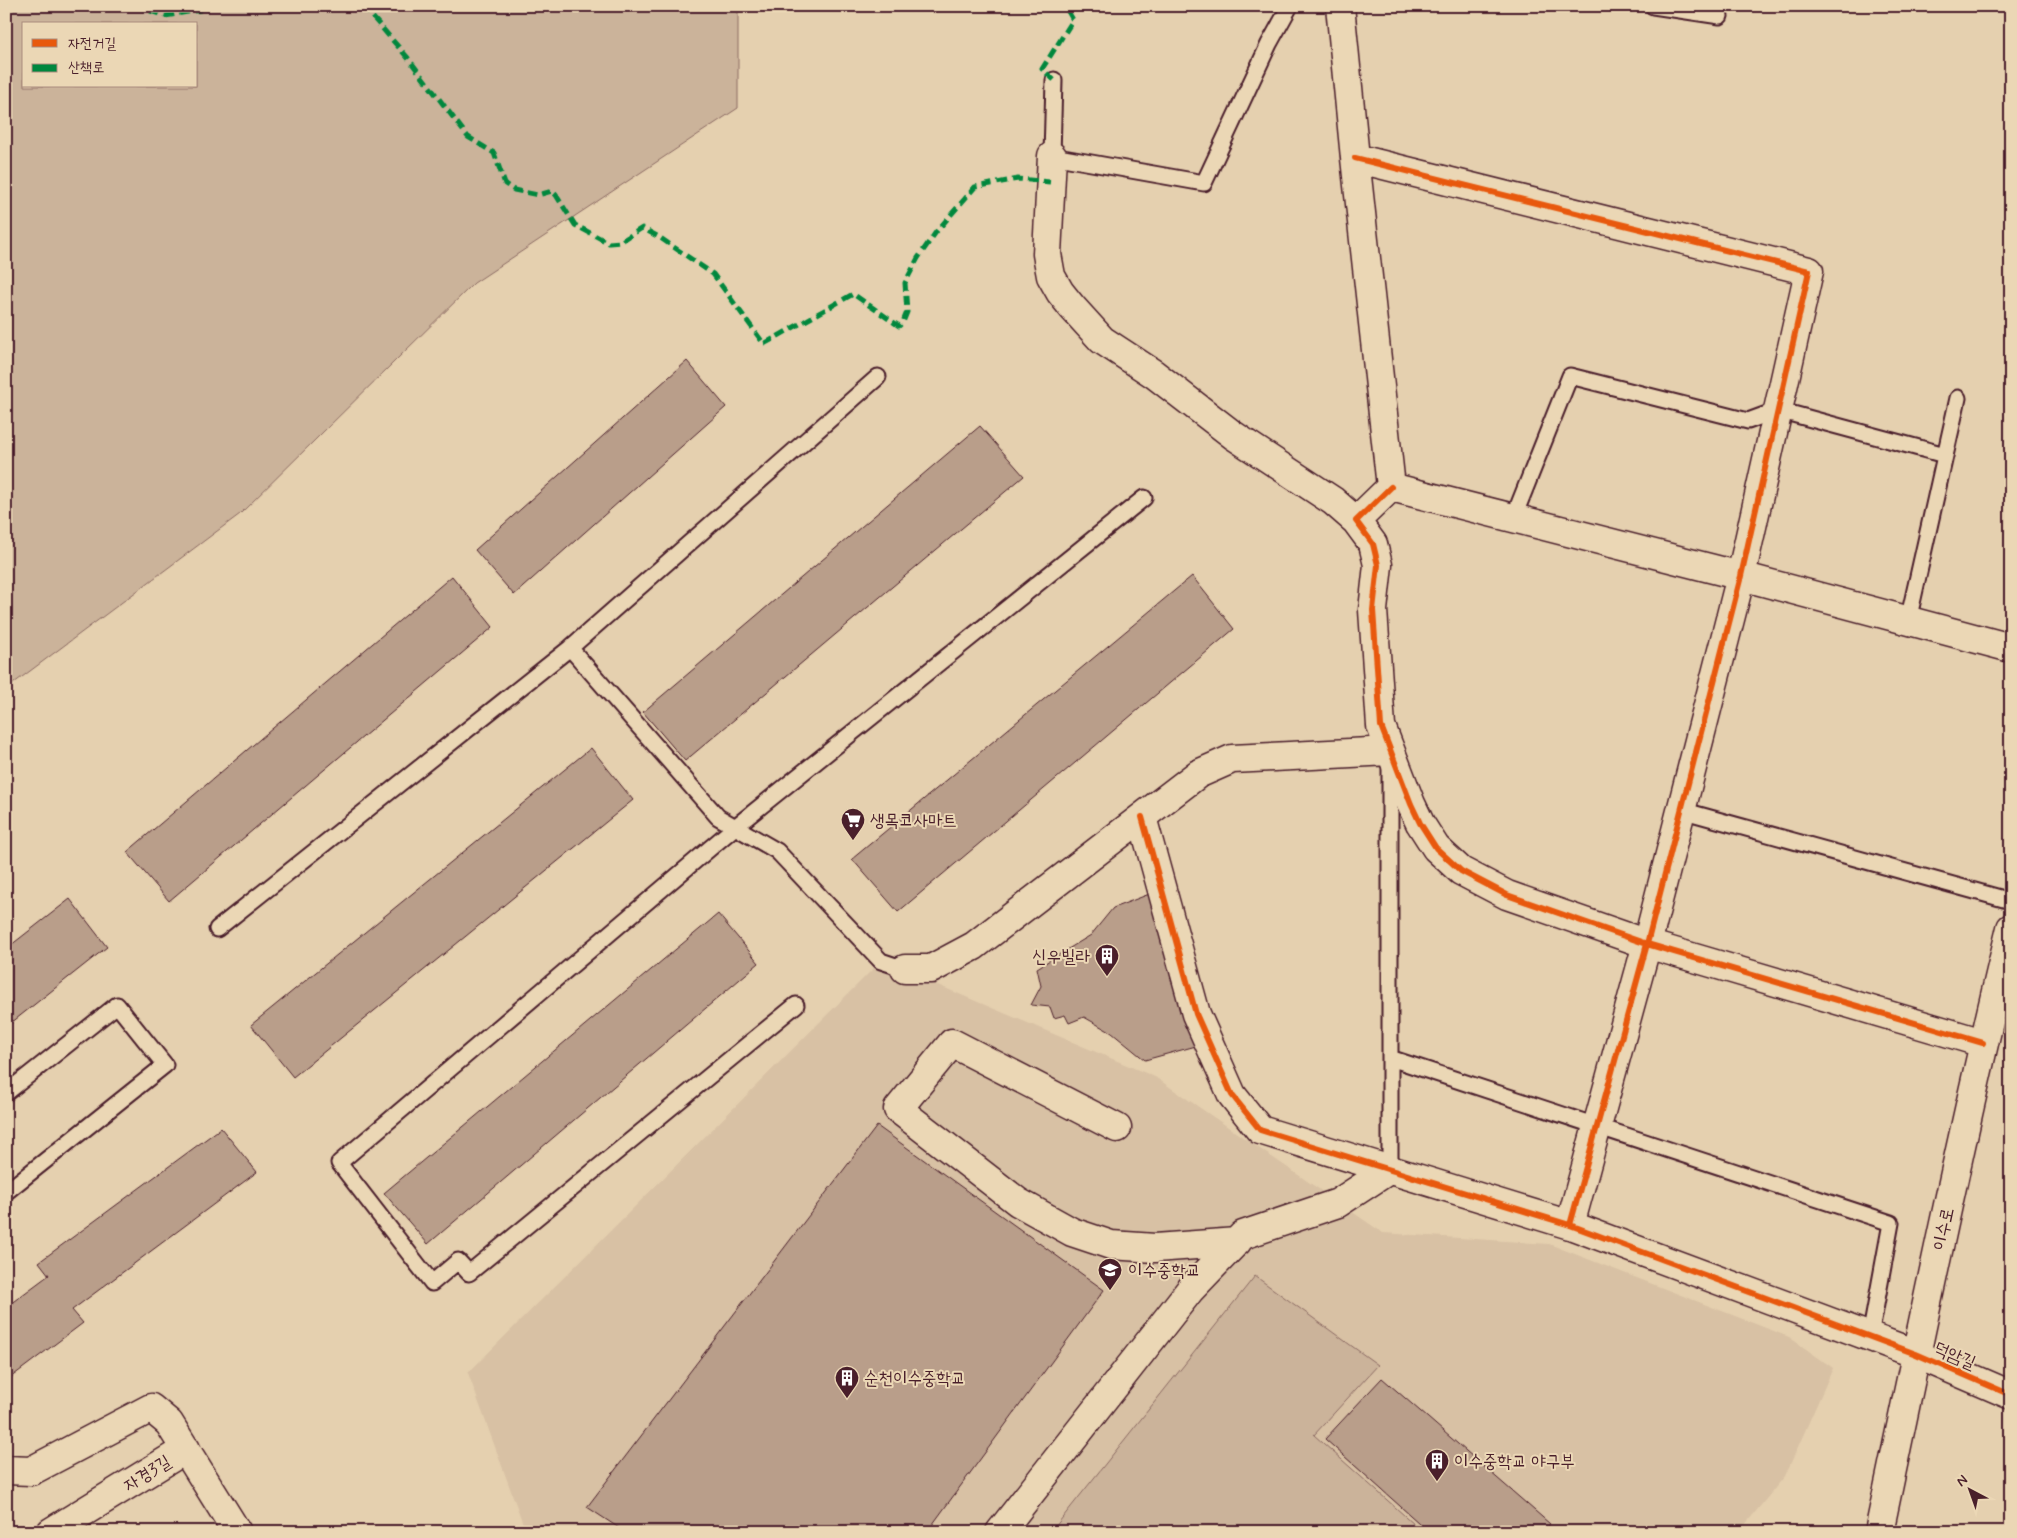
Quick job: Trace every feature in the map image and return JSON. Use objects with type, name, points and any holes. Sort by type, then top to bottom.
[{"type":"street","points":[[1340,6],[1391,487]]},
{"type":"street","points":[[1052,156],[1047,254],[1051,276],[1060,292],[1072,307],[1102,340],[1154,374],[1233,435],[1333,501],[1356,520],[1372,544],[1378,565],[1373,610],[1381,726],[1411,804],[1436,848],[1461,871],[1507,895],[1647,944],[1983,1043]]},
{"type":"street","points":[[1355,158],[1809,271],[1741,576],[1647,944],[1570,1225]]},
{"type":"street","points":[[1356,520],[1391,487]]},
{"type":"street","points":[[1391,487],[1741,576],[2011,648]]},
{"type":"street","points":[[905,969],[931,969],[974,946],[1198,774],[1232,759],[1390,751]]},
{"type":"street","name":"덕암길","points":[[1142,817],[1196,1014],[1232,1095],[1260,1130],[1570,1225],[1916,1354],[2011,1395]]},
{"type":"street","name":"이수로","points":[[1880,1532],[1983,1043],[2011,928]]},
{"type":"street","points":[[1117,1128],[952,1042],[898,1109],[1018,1202],[1072,1232],[1111,1245],[1155,1248],[1237,1242]]},
{"type":"street","points":[[1000,1532],[1190,1290],[1243,1235],[1338,1203],[1390,1169]]},
{"type":"street","points":[[6,1470],[30,1471],[151,1408],[169,1423],[186,1449]]},
{"type":"street","name":"자경3길","points":[[51,1532],[186,1449],[237,1532]]},
{"type":"lane","points":[[1054,80],[1052,156],[1204,183],[1269,44],[1290,6]]},
{"type":"lane","points":[[1653,6],[1720,16]]},
{"type":"lane","points":[[1513,519],[1570,376],[1748,421],[1778,410],[1945,455]]},
{"type":"lane","points":[[217,929],[570,648],[878,377]]},
{"type":"lane","points":[[1908,620],[1958,398]]},
{"type":"lane","points":[[796,1006],[469,1273],[458,1261],[432,1283],[339,1162],[735,827],[1144,498]]},
{"type":"lane","points":[[570,648],[718,817],[778,851],[881,961],[905,969]]},
{"type":"lane","points":[[1390,751],[1390,1169]]},
{"type":"lane","points":[[1681,810],[2011,901]]},
{"type":"lane","points":[[6,1094],[117,1005],[165,1065],[6,1192]]},
{"type":"lane","points":[[1390,1058],[1891,1223],[1870,1337]]},
{"type":"shaded area","points":[[6,6],[738,6],[738,108],[474,283],[240,514],[6,689]]},
{"type":"shaded area","name":"이수중학교","points":[[881,961],[1155,1077],[1383,1233],[1549,1244],[1789,1337],[1833,1368],[1785,1476],[1739,1532],[526,1532],[468,1373]]},
{"type":"shaded area","points":[[1255,1276],[1378,1365],[1314,1435],[1423,1532],[1051,1532]]},
{"type":"building","points":[[687,361],[726,407],[514,595],[475,550]]},
{"type":"building","points":[[980,426],[1024,476],[685,761],[643,712]]},
{"type":"building","points":[[452,576],[493,627],[169,901],[127,852]]},
{"type":"building","points":[[1192,576],[1234,629],[898,912],[852,859]]},
{"type":"building","points":[[591,748],[633,800],[293,1077],[251,1025]]},
{"type":"building","name":"신우빌라","points":[[1152,893],[1196,1046],[1145,1060],[1112,1033],[1084,1017],[1069,1023],[1065,1015],[1054,1018],[1050,1007],[1031,1005],[1041,986],[1037,968],[1091,935],[1113,908]]},
{"type":"building","points":[[70,899],[107,947],[6,1027],[6,949]]},
{"type":"building","points":[[718,914],[759,963],[428,1244],[384,1193]]},
{"type":"building","name":"순천이수중학교","points":[[877,1126],[1104,1290],[927,1532],[625,1532],[587,1507]]},
{"type":"building","points":[[221,1128],[257,1172],[72,1310],[83,1323],[6,1381],[6,1307],[49,1275],[39,1262]]},
{"type":"building","name":"이수중학교 야구부","points":[[1382,1378],[1550,1524],[1544,1532],[1429,1532],[1325,1439]]},
{"type":"marked path","points":[[136,6],[165,16],[200,10],[206,6]]},
{"type":"marked path","points":[[363,6],[408,58],[468,137],[494,153],[505,184],[514,190],[538,195],[552,191],[575,225],[609,243],[620,242],[642,228],[659,237],[713,274],[764,344],[853,294],[899,326],[907,312],[905,283],[918,258],[936,232],[975,187],[1018,179],[1050,182]]},
{"type":"marked path","points":[[1054,80],[1042,69],[1073,20],[1065,6]]},
{"type":"cycle path","points":[[1355,158],[1809,271],[1741,576],[1647,944],[1570,1225]]},
{"type":"cycle path","points":[[1391,487],[1356,521],[1373,544],[1378,565],[1373,610],[1381,726],[1411,804],[1420,823],[1436,848],[1461,871],[1507,895],[1647,944],[1983,1043]]},
{"type":"cycle path","points":[[1142,817],[1196,1014],[1232,1095],[1260,1130],[1570,1225],[1916,1354],[2011,1395]]},
{"type":"place","name":"생목코사마트","points":[[853,841]]},
{"type":"place","name":"신우빌라","points":[[1107,977]]},
{"type":"place","name":"이수중학교","points":[[1110,1291]]},
{"type":"place","name":"순천이수중학교","points":[[847,1399]]},
{"type":"place","name":"이수중학교 야구부","points":[[1437,1482]]}]
